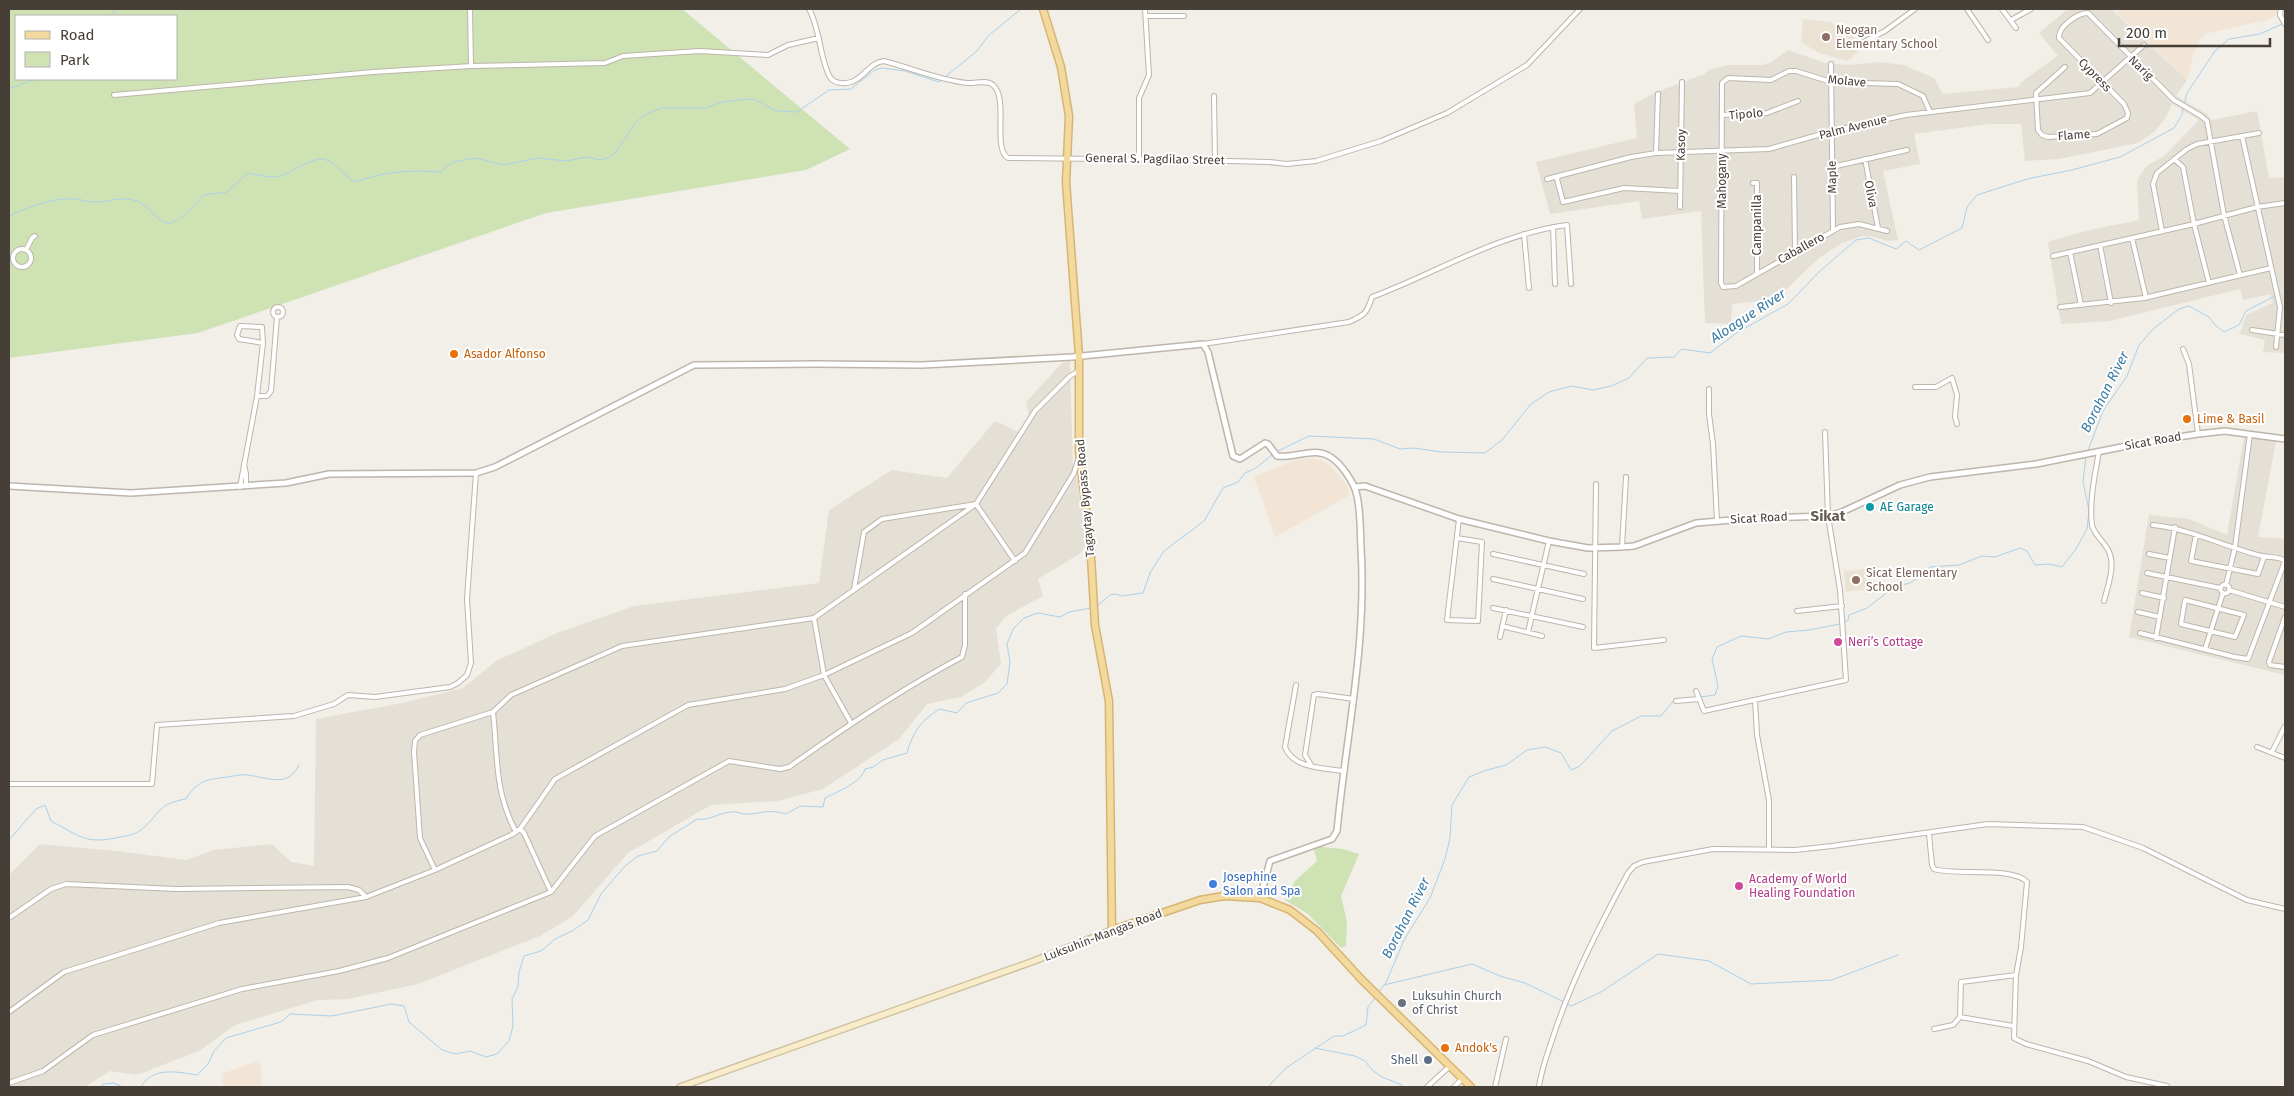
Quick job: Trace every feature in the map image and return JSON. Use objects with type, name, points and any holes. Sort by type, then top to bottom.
[{"type":"main road","name":"Tagaytay Bypass Road","points":[[1044,11],[1061,67],[1069,123],[1066,190],[1079,356],[1079,452],[1090,539],[1095,625],[1109,701],[1112,930]]},
{"type":"main road","name":"Luksuhin-Mangas Road","points":[[680,1087],[1034,961],[1112,930],[1200,900],[1224,896],[1260,898],[1290,910],[1304,920],[1471,1087]]},
{"type":"street","points":[[470,9],[471,66]]},
{"type":"street","name":"General S. Pagdilao Street","points":[[809,9],[830,76],[838,82],[853,82],[879,61],[950,79],[970,83],[986,82],[994,85],[998,92],[1002,152],[1008,158],[1037,160],[1067,157],[1215,160],[1287,164],[1316,162],[1381,141],[1448,113],[1527,65],[1580,9]]},
{"type":"street","points":[[1139,159],[1139,98],[1149,75],[1145,9]]},
{"type":"street","points":[[1858,45],[1885,31],[1915,9]]},
{"type":"street","points":[[1967,9],[1988,40]]},
{"type":"street","points":[[2002,9],[2016,28]]},
{"type":"street","points":[[2010,20],[2030,9]]},
{"type":"street","points":[[2281,9],[2280,15],[2285,24]]},
{"type":"street","name":"Narig","points":[[2059,38],[2061,28],[2083,14],[2088,14],[2174,100],[2190,108],[2207,121],[2224,216],[2240,275]]},
{"type":"street","points":[[1146,16],[1184,16]]},
{"type":"street","points":[[114,95],[373,72],[471,66],[605,63],[622,56],[700,51],[768,55],[788,45],[819,38]]},
{"type":"street","name":"Cypress","points":[[2059,38],[2124,104],[2128,113]]},
{"type":"street","name":"Palm Avenue","points":[[1547,179],[1623,158],[1656,154],[1769,149],[1906,115],[2090,93],[2144,46]]},
{"type":"street","name":"Maple","points":[[1831,64],[1833,230]]},
{"type":"street","points":[[2036,100],[2036,93],[2065,67]]},
{"type":"street","name":"Molave","points":[[1724,80],[1771,80],[1789,71],[1796,71],[1831,82],[1898,84],[1923,96],[1930,112]]},
{"type":"street","name":"Mahogany","points":[[1721,283],[1722,83],[1724,80]]},
{"type":"street","name":"Kasoy","points":[[1680,207],[1682,82]]},
{"type":"street","points":[[1656,154],[1658,94]]},
{"type":"street","points":[[1214,96],[1215,160]]},
{"type":"street","name":"Tipolo","points":[[1722,115],[1767,112],[1798,100]]},
{"type":"street","name":"Flame","points":[[2036,100],[2038,130],[2042,135],[2048,137],[2097,134],[2122,122],[2127,118],[2128,113]]},
{"type":"street","points":[[2162,231],[2153,184],[2157,173],[2186,149],[2197,144],[2259,133]]},
{"type":"street","points":[[2242,136],[2279,302],[2276,347]]},
{"type":"street","points":[[1832,167],[1907,150]]},
{"type":"street","name":"Oliva","points":[[1865,159],[1878,228]]},
{"type":"street","points":[[2174,159],[2184,168],[2194,224],[2209,283]]},
{"type":"street","points":[[1559,176],[1557,179],[1563,202],[1624,188],[1680,191]]},
{"type":"street","points":[[1794,177],[1796,251]]},
{"type":"street","name":"Campanilla","points":[[1752,183],[1757,183],[1757,273]]},
{"type":"street","points":[[2053,256],[2194,224],[2257,207],[2285,203]]},
{"type":"street","name":"Caballero","points":[[1721,283],[1725,288],[1733,288],[1840,227],[1859,224],[1887,231]]},
{"type":"street","points":[[9,486],[131,493],[286,484],[329,474],[476,473],[495,467],[694,365],[922,365],[1079,356],[1203,344],[1350,322],[1361,317],[1369,309],[1372,298],[1449,263],[1524,234],[1567,225],[1571,284]]},
{"type":"street","points":[[1553,227],[1555,284]]},
{"type":"street","points":[[1524,234],[1529,288]]},
{"type":"street","points":[[26,250],[35,236]]},
{"type":"street","points":[[2132,238],[2146,298]]},
{"type":"street","points":[[2100,245],[2111,303]]},
{"type":"street","points":[[20,248],[26,250],[30,256],[30,262],[23,267],[17,266],[14,261],[15,252],[20,248]]},
{"type":"street","points":[[2070,252],[2081,305]]},
{"type":"street","points":[[2060,307],[2146,298],[2270,268]]},
{"type":"street","points":[[256,396],[267,396],[271,391],[277,317]]},
{"type":"street","points":[[243,486],[246,474],[244,464],[256,396],[263,343],[264,335],[264,330],[259,326],[243,324],[240,326],[238,337],[241,341],[263,343]]},
{"type":"street","points":[[2252,330],[2285,335]]},
{"type":"street","points":[[264,335],[276,335]]},
{"type":"street","points":[[1203,344],[1208,352],[1232,456],[1240,459],[1260,444],[1268,444],[1277,456],[1288,456],[1304,452],[1323,453],[1336,461],[1354,487],[1357,501],[1363,592],[1354,699],[1335,836],[1332,839],[1273,859],[1267,867],[1260,898]]},
{"type":"street","points":[[2183,349],[2190,364],[2198,434]]},
{"type":"street","points":[[435,870],[420,838],[414,752],[416,741],[420,735],[493,712],[511,695],[622,646],[814,618],[976,504],[1035,412],[1070,376],[1079,370]]},
{"type":"street","points":[[1914,387],[1936,387],[1952,378],[1957,395],[1955,417],[1957,424]]},
{"type":"street","points":[[1709,389],[1708,414],[1713,444],[1717,521]]},
{"type":"street","name":"Sicat Road","points":[[1354,487],[1365,486],[1459,519],[1549,541],[1594,549],[1622,548],[1657,538],[1685,526],[1717,521],[1828,516],[1842,512],[1900,485],[1930,477],[2036,464],[2099,451],[2225,431],[2285,439]]},
{"type":"street","points":[[1696,691],[1704,711],[1846,680],[1842,606],[1828,516],[1825,432]]},
{"type":"street","points":[[2147,573],[2220,588],[2226,585],[2235,547],[2250,434]]},
{"type":"street","points":[[2099,451],[2094,474],[2092,523],[2095,533],[2108,548],[2111,555],[2110,575],[2104,601]]},
{"type":"street","points":[[9,1012],[64,972],[219,923],[366,897],[435,870],[504,839],[518,830],[555,779],[688,705],[785,689],[824,675],[912,633],[965,594],[1015,561],[1031,545],[1074,473],[1079,452]]},
{"type":"street","points":[[9,784],[152,784],[157,725],[294,716],[334,704],[348,695],[375,697],[450,687],[458,684],[467,674],[471,663],[467,599],[476,473]]},
{"type":"street","points":[[1622,548],[1626,477]]},
{"type":"street","points":[[1596,484],[1594,648],[1664,640]]},
{"type":"street","points":[[976,504],[1015,561]]},
{"type":"street","points":[[854,589],[864,532],[867,528],[882,519],[976,504]]},
{"type":"street","points":[[1457,538],[1482,542],[1478,621],[1447,620],[1459,519]]},
{"type":"street","points":[[2140,633],[2248,659],[2285,560],[2282,558],[2264,557],[2175,527],[2153,524]]},
{"type":"street","points":[[2156,638],[2175,527]]},
{"type":"street","points":[[2196,535],[2191,561],[2258,574],[2264,557]]},
{"type":"street","points":[[1528,632],[1549,541]]},
{"type":"street","points":[[1493,554],[1584,574]]},
{"type":"street","points":[[2149,554],[2170,558]]},
{"type":"street","points":[[1494,579],[1583,599]]},
{"type":"street","points":[[2226,585],[2229,590],[2285,607]]},
{"type":"street","points":[[2220,588],[2223,594]]},
{"type":"street","points":[[2205,649],[2223,594],[2229,590]]},
{"type":"street","points":[[2142,593],[2164,598]]},
{"type":"street","points":[[9,1083],[43,1071],[93,1035],[242,989],[339,971],[388,958],[551,892],[595,836],[720,765],[733,761],[780,769],[789,767],[851,723],[922,678],[962,657],[965,645],[965,594]]},
{"type":"street","points":[[2185,600],[2244,615],[2234,637],[2211,631],[2181,624],[2185,600]]},
{"type":"street","points":[[1797,611],[1842,606]]},
{"type":"street","points":[[1493,608],[1583,627]]},
{"type":"street","points":[[1500,637],[1506,610]]},
{"type":"street","points":[[2138,612],[2160,617]]},
{"type":"street","points":[[2285,617],[2269,662],[2270,665],[2285,667]]},
{"type":"street","points":[[814,618],[824,675],[851,723]]},
{"type":"street","points":[[1502,626],[1542,636]]},
{"type":"street","points":[[1296,685],[1285,748],[1291,759],[1310,765],[1344,771]]},
{"type":"street","points":[[1310,765],[1305,754],[1314,695],[1354,699]]},
{"type":"street","points":[[1676,701],[1699,699]]},
{"type":"street","points":[[1754,700],[1757,735],[1769,800],[1769,849]]},
{"type":"street","points":[[493,712],[500,790],[504,806],[518,830],[524,833],[551,892]]},
{"type":"street","points":[[2272,752],[2285,726]]},
{"type":"street","points":[[2257,747],[2285,758]]},
{"type":"street","points":[[1539,1087],[1542,1070],[1566,999],[1603,919],[1628,873],[1634,866],[1642,862],[1712,849],[1822,847],[1928,834],[1988,824],[2090,828],[2143,848],[2247,900],[2285,908]]},
{"type":"street","points":[[1928,834],[1934,869],[2000,874],[2023,878],[2027,882],[2021,947],[2016,975],[2014,1038],[2026,1044],[2088,1060],[2126,1077],[2166,1086]]},
{"type":"street","points":[[9,918],[51,888],[66,884],[176,889],[348,887],[359,890],[366,897]]},
{"type":"street","points":[[1934,1029],[1953,1025],[1960,1017],[1961,982],[2016,975]]},
{"type":"street","points":[[1960,1017],[2013,1026]]},
{"type":"street","points":[[1495,1087],[1506,1039]]},
{"type":"street","points":[[1427,1087],[1450,1066]]},
{"type":"street","points":[[1454,1087],[1462,1078]]},
{"type":"shaded area","points":[[2068,9],[2111,9],[2187,80],[2176,96],[2207,114],[2211,120],[2257,111],[2269,178],[2285,177],[2285,353],[2263,352],[2265,340],[2240,334],[2246,315],[2273,303],[2270,294],[2243,300],[2240,289],[2109,321],[2061,324],[2048,242],[2085,231],[2139,220],[2137,181],[2142,172],[2148,165],[2163,157],[2199,120],[2172,104],[2165,119],[2154,132],[2138,143],[2059,159],[2025,161],[2021,124],[1989,124],[1914,134],[1920,164],[1883,171],[1898,240],[1888,241],[1863,236],[1842,243],[1819,258],[1776,299],[1732,304],[1731,324],[1705,323],[1701,211],[1642,219],[1639,201],[1550,214],[1536,162],[1637,138],[1634,104],[1654,93],[1704,74],[1709,70],[1728,65],[1762,65],[1770,63],[1788,50],[1825,63],[1848,65],[1880,62],[1904,65],[1934,78],[1943,94],[2018,87],[2025,79],[2058,56],[2039,33]]},
{"type":"shaded area","points":[[2121,9],[2284,9],[2270,19],[2205,34],[2194,52],[2187,80],[2116,12]]},
{"type":"shaded area","name":"Neogan Elementary School","points":[[1803,19],[1831,22],[1860,42],[1857,53],[1847,61],[1819,53],[1801,42]]},
{"type":"shaded area","points":[[1070,361],[1073,474],[1080,479],[1087,543],[1081,553],[1038,579],[1043,596],[1006,616],[996,629],[1001,664],[984,683],[961,697],[927,704],[899,739],[823,789],[777,801],[711,805],[628,853],[572,917],[540,936],[418,984],[348,999],[318,1000],[235,1025],[201,1050],[137,1075],[110,1071],[85,1087],[9,1087],[9,875],[40,844],[187,860],[213,850],[272,844],[291,862],[314,866],[316,719],[402,703],[463,688],[496,661],[557,633],[634,606],[819,583],[829,510],[892,470],[947,478],[995,421],[1018,432],[1029,416],[1026,402],[1062,363]]},
{"type":"shaded area","points":[[2244,437],[2276,441],[2258,537],[2285,539],[2285,675],[2129,637],[2149,515],[2189,519],[2227,535]]},
{"type":"shaded area","points":[[1300,459],[1321,460],[1330,465],[1347,485],[1350,495],[1275,537],[1254,476]]},
{"type":"shaded area","name":"Sicat Elementary School","points":[[1866,569],[1868,589],[1846,592],[1844,571]]},
{"type":"shaded area","points":[[260,1060],[262,1087],[223,1087],[222,1074]]},
{"type":"green space","points":[[9,9],[682,9],[850,149],[806,170],[546,213],[198,333],[9,358]]},
{"type":"green space","points":[[1313,846],[1343,849],[1359,854],[1341,896],[1347,922],[1346,946],[1341,948],[1308,914],[1285,900],[1295,881],[1317,861]]},
{"type":"waterway","points":[[110,15],[117,9]]},
{"type":"waterway","points":[[945,77],[977,51],[988,36],[1021,9]]},
{"type":"waterway","name":"Aloague River","points":[[2184,104],[2187,93],[2215,51],[2229,39],[2260,34],[2282,24]]},
{"type":"waterway","points":[[9,216],[50,201],[76,199],[97,202],[131,199],[141,203],[163,222],[171,223],[187,213],[203,195],[227,192],[248,173],[276,177],[319,159],[329,161],[356,182],[398,172],[441,172],[453,162],[476,158],[503,165],[539,158],[566,161],[587,157],[600,160],[608,158],[615,153],[636,122],[644,115],[661,108],[707,108],[722,102],[746,99],[756,100],[776,111],[797,112],[829,90],[851,89],[875,70],[882,68],[905,71],[939,82],[942,79]]},
{"type":"waterway","points":[[9,89],[32,80]]},
{"type":"waterway","name":"Aloague River","points":[[1276,452],[1309,436],[1374,439],[1400,449],[1414,448],[1441,452],[1485,453],[1502,440],[1531,404],[1549,392],[1571,386],[1593,390],[1611,386],[1629,378],[1647,358],[1674,357],[1682,349],[1710,353],[1738,332],[1788,304],[1820,271],[1856,240],[1869,238],[1896,249],[1906,241],[1919,250],[1962,228],[1967,207],[1977,195],[2027,179],[2072,170],[2120,157],[2174,128],[2182,115],[2183,108]]},
{"type":"waterway","name":"Borahan River","points":[[2087,453],[2103,411],[2127,376],[2139,345],[2153,329],[2179,309],[2189,306],[2209,317],[2224,332],[2239,325],[2246,311],[2275,296]]},
{"type":"waterway","name":"Aloague River","points":[[1097,606],[1110,595],[1122,596],[1143,593],[1150,573],[1164,551],[1204,521],[1223,488],[1238,482],[1245,473],[1256,468],[1272,455]]},
{"type":"waterway","name":"Borahan River","points":[[1844,622],[1848,620],[1849,615],[1867,608],[1894,587],[1910,583],[1930,567],[1959,565],[1982,556],[1995,557],[2020,548],[2027,551],[2035,565],[2049,564],[2062,567],[2076,549],[2087,529],[2089,511],[2083,481],[2086,457]]},
{"type":"waterway","name":"Aloague River","points":[[141,1087],[146,1080],[159,1073],[174,1072],[197,1075],[208,1064],[214,1051],[226,1038],[281,1022],[290,1014],[332,1016],[391,1004],[404,1006],[409,1022],[442,1050],[456,1054],[470,1051],[486,1057],[497,1054],[509,1041],[513,1026],[512,999],[518,987],[519,972],[524,956],[541,951],[555,939],[572,931],[588,920],[601,894],[625,866],[638,856],[657,851],[669,837],[697,819],[706,819],[733,812],[743,814],[779,812],[786,814],[800,806],[823,807],[825,798],[854,782],[863,774],[865,769],[873,767],[883,760],[907,753],[919,727],[933,713],[940,709],[957,713],[966,703],[998,693],[1007,684],[1010,662],[1007,644],[1013,629],[1024,618],[1038,613],[1060,617],[1069,612],[1091,608]]},
{"type":"waterway","name":"Borahan River","points":[[1700,697],[1715,695],[1718,686],[1712,659],[1717,647],[1741,636],[1768,639],[1786,632],[1840,624]]},
{"type":"waterway","name":"Borahan River","points":[[1385,985],[1404,940],[1430,898],[1445,859],[1450,838],[1452,805],[1469,777],[1506,765],[1527,750],[1545,747],[1561,753],[1571,770],[1580,766],[1612,731],[1641,716],[1661,716],[1675,699],[1696,697]]},
{"type":"waterway","points":[[9,840],[36,809],[45,805],[51,821],[83,838],[99,840],[129,835],[140,831],[164,806],[186,799],[194,788],[203,782],[242,775],[276,780],[283,779],[289,777],[299,765]]},
{"type":"waterway","name":"Borahan River","points":[[1567,1004],[1571,1006],[1601,992],[1658,954],[1709,961],[1751,984],[1832,980],[1898,955]]},
{"type":"waterway","name":"Borahan River","points":[[1379,992],[1384,985],[1472,964],[1500,976],[1525,983],[1564,1002]]},
{"type":"waterway","name":"Borahan River","points":[[1268,1087],[1286,1068],[1334,1036],[1343,1036],[1366,1025],[1368,1007],[1375,998]]},
{"type":"waterway","points":[[1315,1048],[1355,1056],[1365,1061],[1372,1070],[1382,1077],[1402,1085]]},
{"type":"waterway","name":"Aloague River","points":[[100,1087],[103,1084],[114,1083],[123,1087]]},
{"type":"place","name":"Neogan Elementary School","points":[[1826,37]]},
{"type":"place","name":"Asador Alfonso","points":[[454,354]]},
{"type":"place","name":"Lime & Basil","points":[[2187,419]]},
{"type":"place","name":"AE Garage","points":[[1870,507]]},
{"type":"place","name":"Sicat Elementary School","points":[[1856,580]]},
{"type":"place","name":"Neri’s Cottage","points":[[1838,642]]},
{"type":"place","name":"Josephine Salon and Spa","points":[[1213,884]]},
{"type":"place","name":"Academy of World Healing Foundation","points":[[1739,886]]},
{"type":"place","name":"Luksuhin Church of Christ","points":[[1402,1003]]},
{"type":"place","name":"Andok's","points":[[1445,1048]]},
{"type":"place","name":"Shell","points":[[1428,1060]]},
{"type":"district","name":"Sikat","points":[[1828,516]]}]
